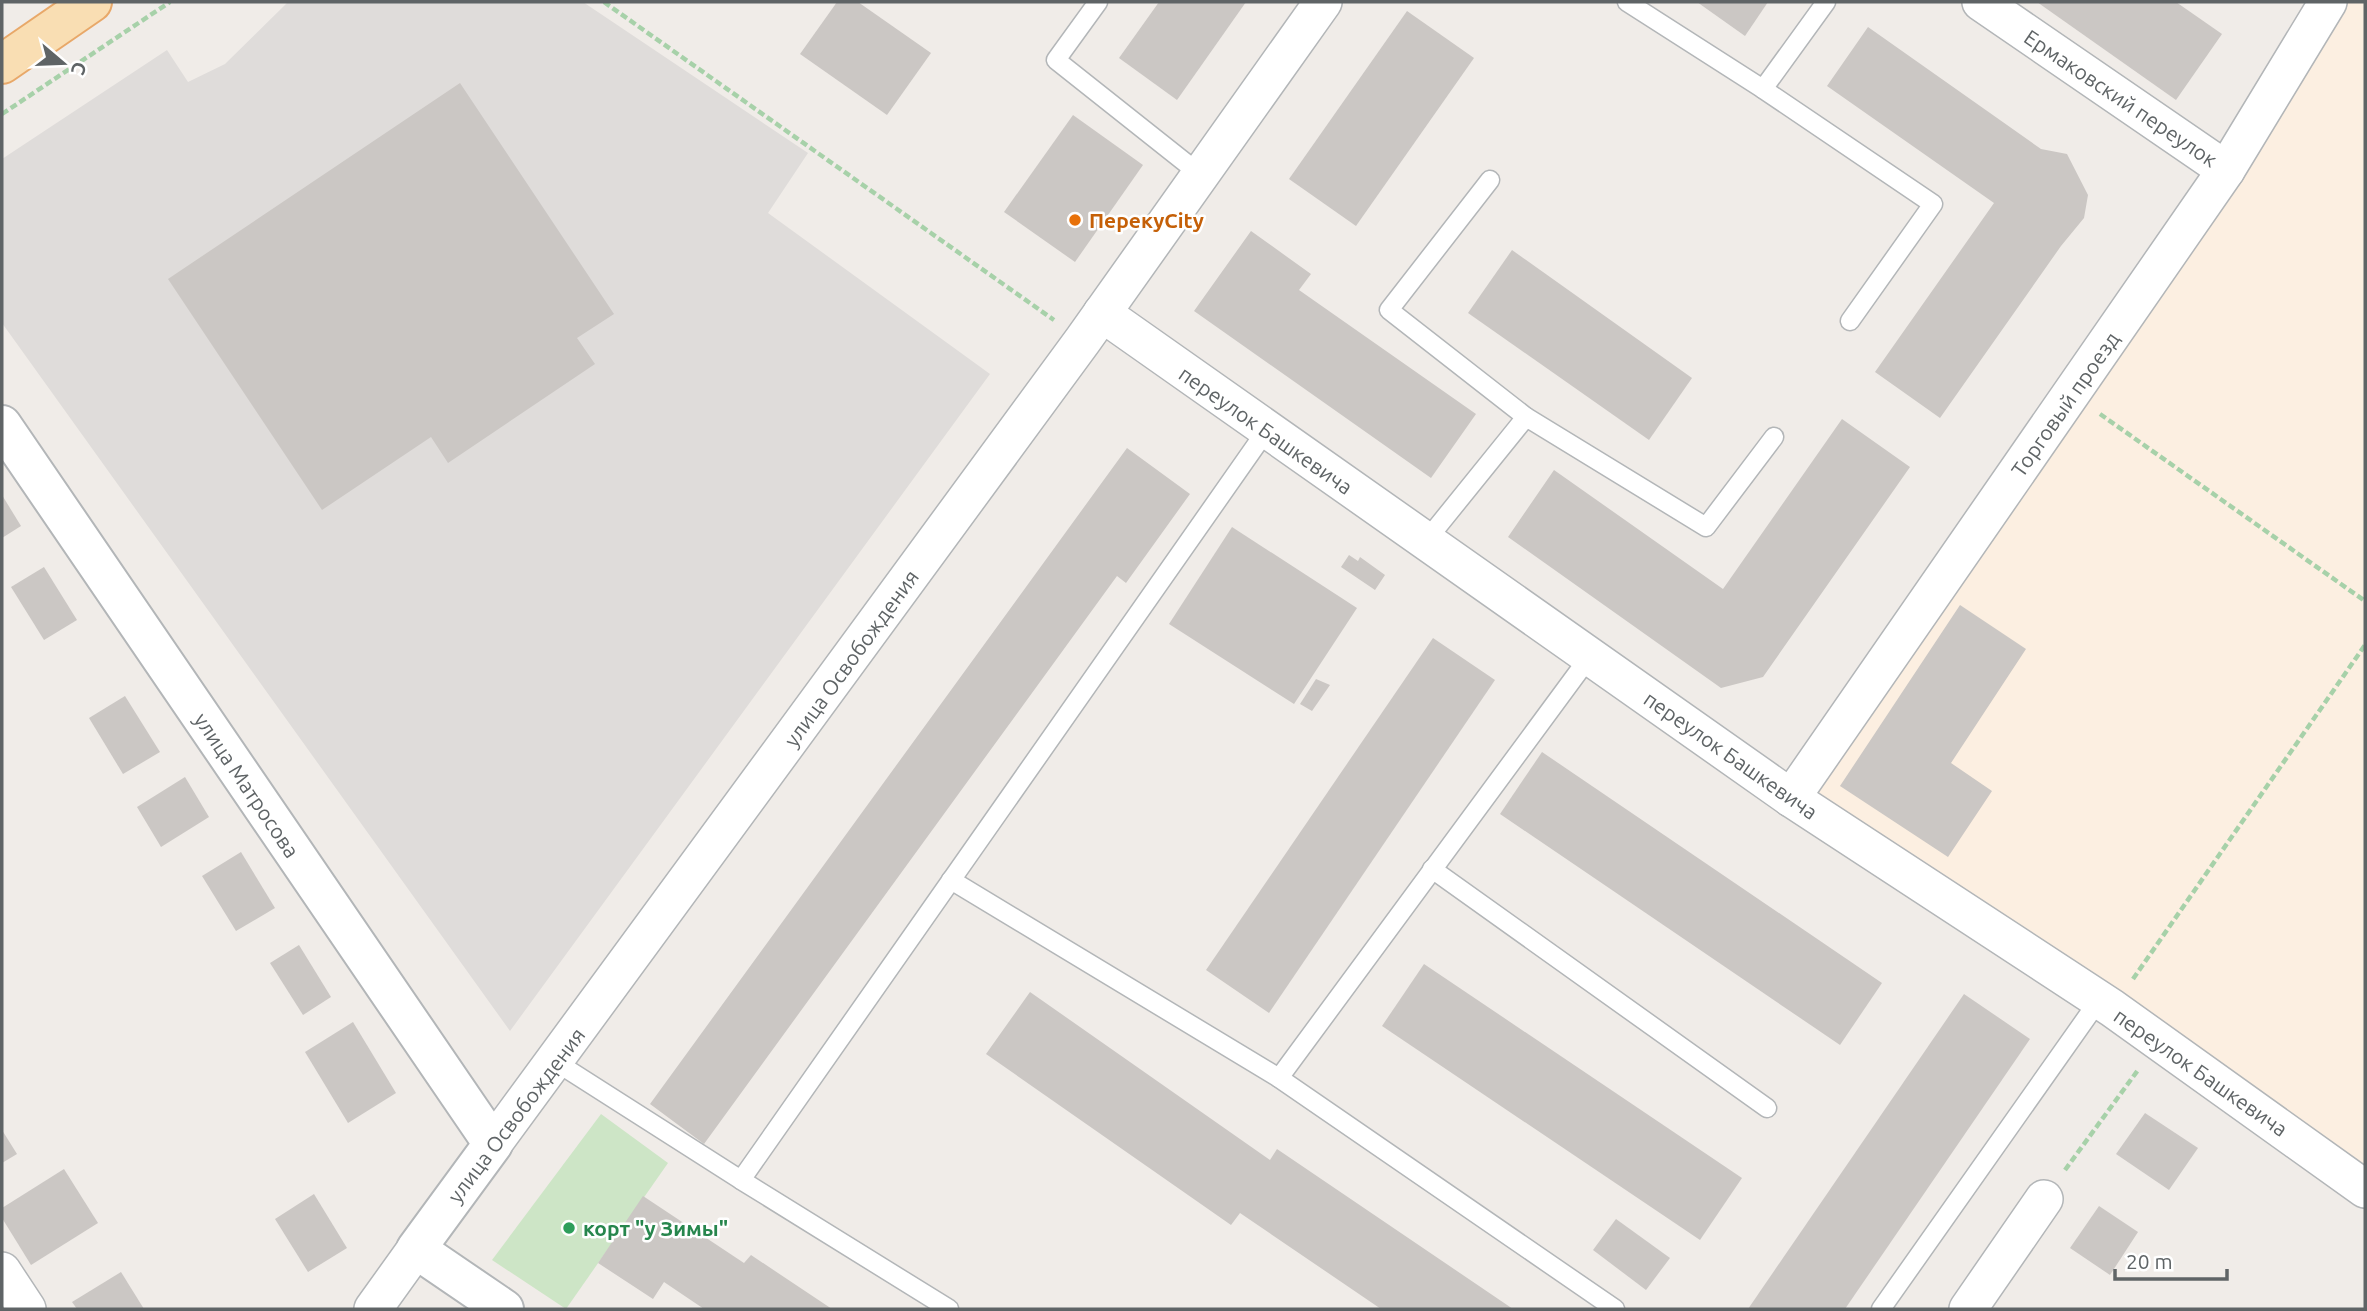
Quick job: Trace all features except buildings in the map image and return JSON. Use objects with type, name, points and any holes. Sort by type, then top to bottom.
[{"type":"main road","points":[[2,64],[92,2]]},
{"type":"street","name":"улица Освобождения","points":[[373,1309],[1093,327],[1323,2]]},
{"type":"street","name":"Ермаковский переулок","points":[[1981,2],[2226,170]]},
{"type":"street","name":"Торговый проезд","points":[[1791,798],[2226,170],[2328,2]]},
{"type":"street","name":"переулок Башкевича","points":[[1093,327],[1266,431],[1791,798],[2106,1004],[2365,1189]]},
{"type":"street","name":"улица Матросова","points":[[2,425],[493,1144]]},
{"type":"street","points":[[1968,1309],[2044,1199]]},
{"type":"street","points":[[416,1250],[504,1309]]},
{"type":"street","points":[[2,1271],[27,1309]]},
{"type":"lane","points":[[1098,2],[1056,60],[1201,174]]},
{"type":"lane","points":[[1628,2],[1933,204],[1850,321]]},
{"type":"lane","points":[[1763,89],[1826,2]]},
{"type":"lane","points":[[1490,180],[1389,310],[1526,416],[1706,527],[1774,437]]},
{"type":"lane","points":[[1425,542],[1526,416]]},
{"type":"lane","points":[[741,1180],[1266,431]]},
{"type":"lane","points":[[1279,1078],[1590,656]]},
{"type":"lane","points":[[1432,869],[1767,1108]]},
{"type":"lane","points":[[951,880],[1279,1078],[1615,1309]]},
{"type":"lane","points":[[1881,1309],[2106,1004]]},
{"type":"lane","points":[[556,1062],[949,1309]]},
{"type":"path","points":[[2,114],[170,2]]},
{"type":"path","points":[[604,2],[1093,327]]},
{"type":"path","points":[[2072,395],[2365,601]]},
{"type":"path","points":[[2106,1004],[2365,645]]},
{"type":"path","points":[[2044,1199],[2159,1042]]},
{"type":"shaded area","points":[[288,2],[583,2],[808,153],[768,213],[990,374],[510,1031],[2,323],[2,159],[167,50],[188,82],[225,64]]},
{"type":"shaded area","points":[[2341,2],[2365,2],[2365,1189],[1792,798]]},
{"type":"green space","name":"корт \"у Зимы\"","points":[[601,1114],[668,1163],[566,1309],[492,1260]]},
{"type":"place","name":"ПерекуCity","points":[[1075,220]]},
{"type":"place","name":"корт \"у Зимы\"","points":[[569,1228]]}]
